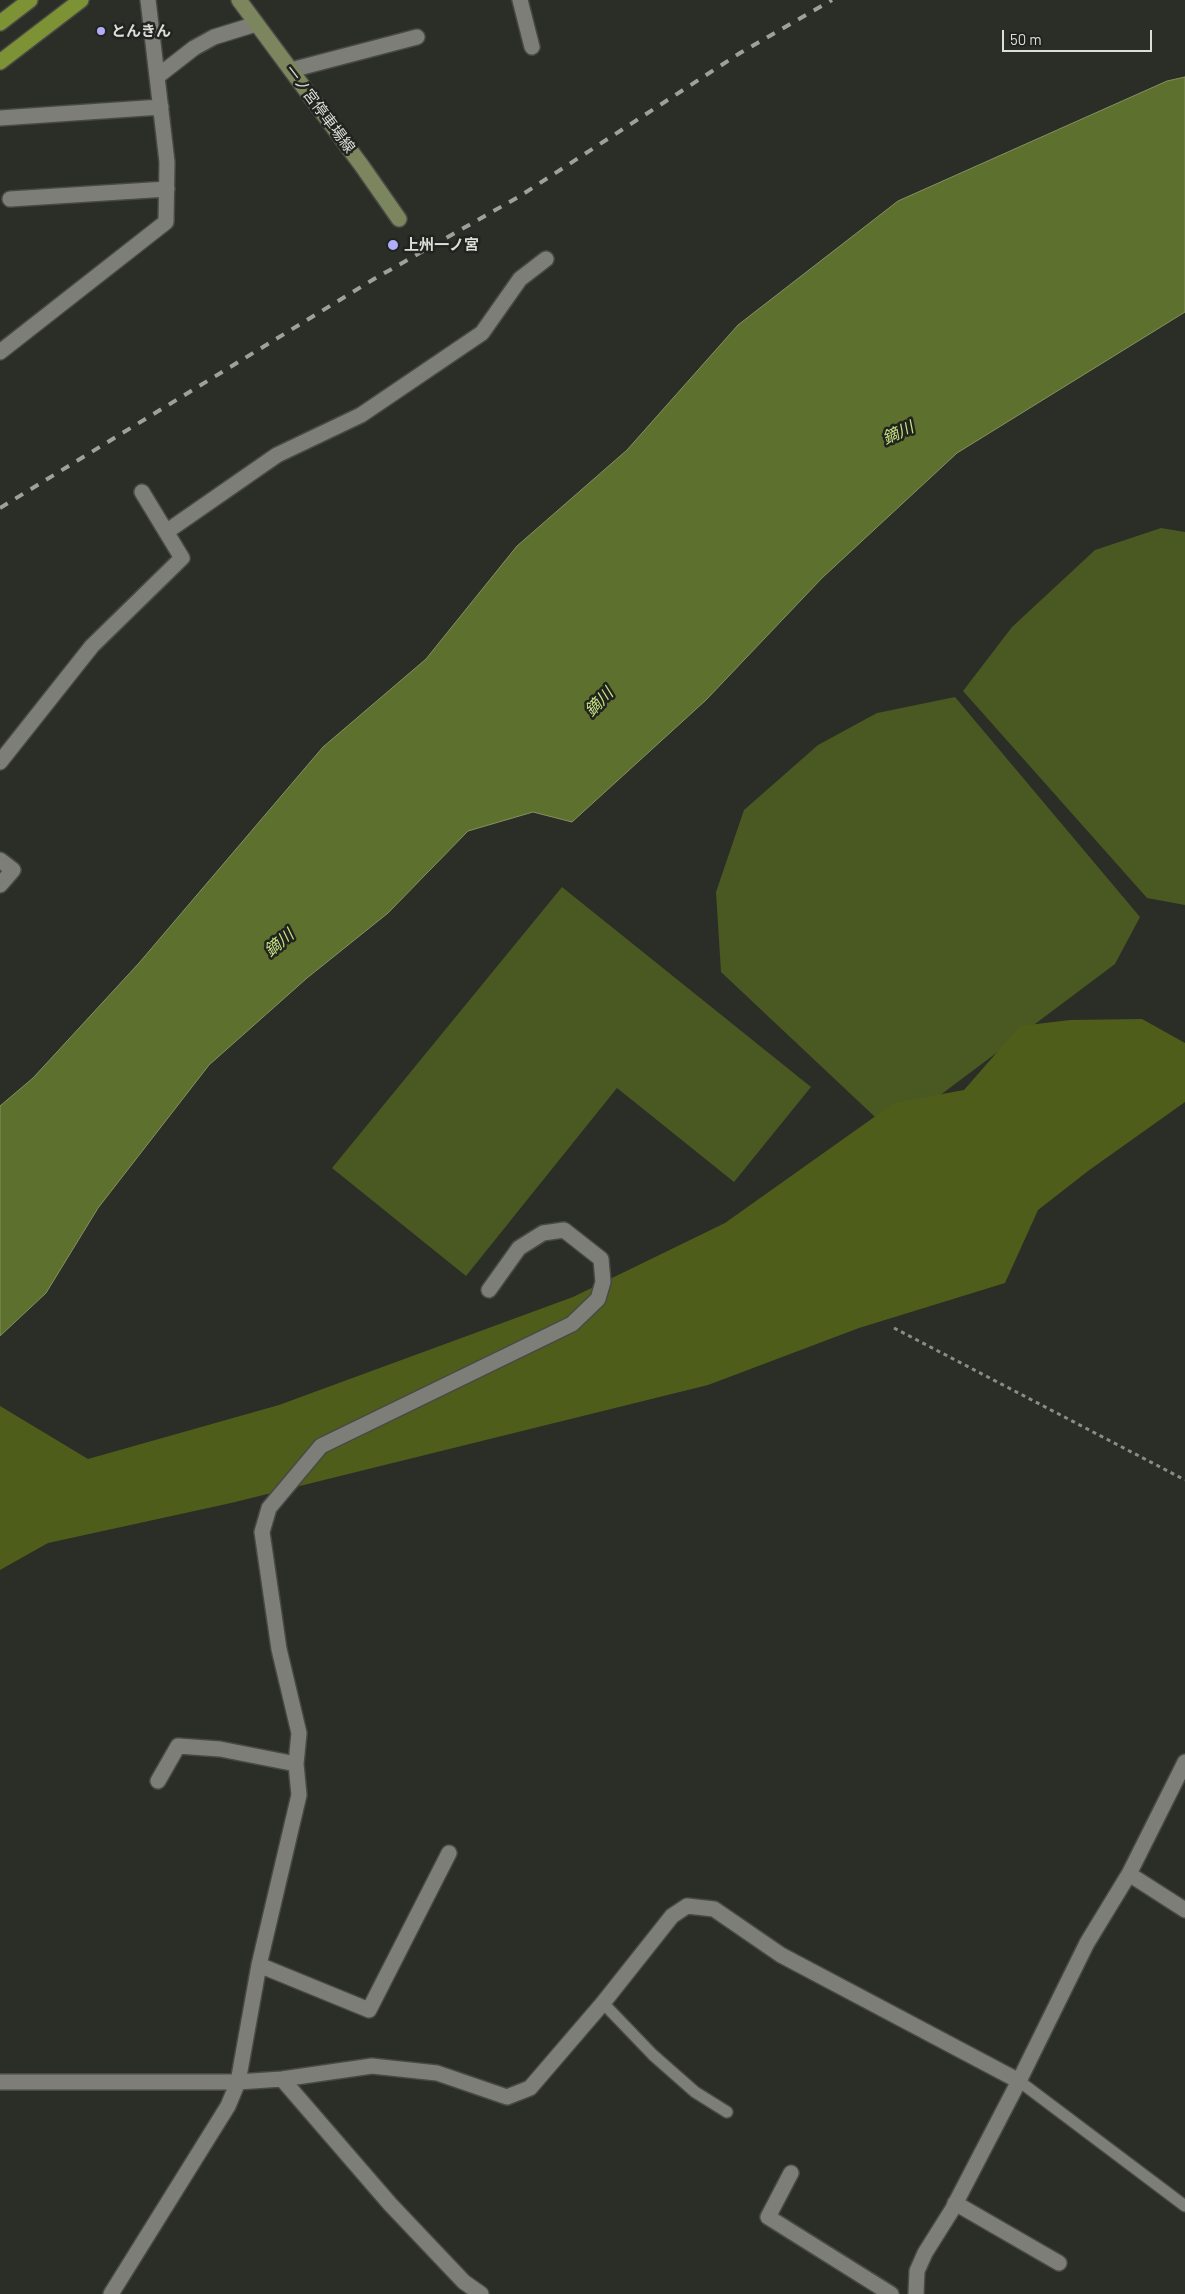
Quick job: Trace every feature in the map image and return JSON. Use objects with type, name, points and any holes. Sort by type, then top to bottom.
[{"type":"highway","points":[[0,23],[30,0]]},
{"type":"highway","points":[[0,62],[81,0]]},
{"type":"main road","name":"一ノ宮停車場線","points":[[239,0],[399,219]]},
{"type":"street","points":[[0,352],[166,222],[167,162],[148,0]]},
{"type":"street","points":[[520,0],[532,47]]},
{"type":"street","points":[[158,76],[194,48],[214,36],[256,24]]},
{"type":"street","points":[[291,70],[417,37]]},
{"type":"street","points":[[0,118],[161,107]]},
{"type":"street","points":[[10,199],[166,189]]},
{"type":"street","points":[[166,532],[277,455],[360,415],[482,333],[520,279],[546,259]]},
{"type":"street","points":[[0,762],[92,646],[182,558],[142,492]]},
{"type":"street","points":[[0,860],[13,870],[0,885]]},
{"type":"street","points":[[111,2294],[228,2106],[238,2082],[259,1965],[299,1795],[296,1764],[299,1733],[279,1649],[262,1532],[269,1508],[321,1446],[572,1324],[598,1299],[603,1282],[601,1259],[564,1230],[543,1233],[519,1248],[489,1290]]},
{"type":"street","points":[[158,1781],[178,1746],[220,1749],[296,1764]]},
{"type":"street","points":[[916,2294],[917,2271],[925,2253],[955,2203],[1019,2081],[1087,1943],[1129,1874],[1185,1762]]},
{"type":"street","points":[[259,1965],[369,2010],[449,1853]]},
{"type":"street","points":[[1129,1874],[1185,1910]]},
{"type":"street","points":[[0,2082],[238,2082],[282,2079],[372,2066],[437,2073],[507,2097],[530,2088],[603,2003],[672,1916],[687,1906],[714,1909],[781,1955],[1019,2081]]},
{"type":"street","points":[[282,2079],[390,2204],[464,2282],[481,2294]]},
{"type":"street","points":[[791,2173],[768,2218],[891,2294]]},
{"type":"street","points":[[955,2203],[1059,2263]]},
{"type":"lane","points":[[603,2003],[660,2061],[695,2092],[727,2112]]},
{"type":"lane","points":[[1019,2081],[1185,2206]]},
{"type":"path","points":[[894,1328],[1185,1480]]},
{"type":"shaded area","points":[[1161,528],[1185,532],[1185,905],[1147,898],[963,691],[1012,627],[1095,550]]},
{"type":"shaded area","points":[[955,697],[1140,917],[1115,964],[891,1132],[721,972],[716,892],[744,810],[818,745],[877,713]]},
{"type":"shaded area","points":[[562,887],[811,1087],[734,1182],[617,1088],[466,1276],[332,1168]]},
{"type":"shaded area","points":[[1142,1019],[1185,1043],[1185,1102],[1088,1171],[1038,1210],[1005,1283],[859,1328],[708,1385],[231,1503],[48,1543],[0,1570],[0,1406],[88,1459],[279,1405],[573,1297],[725,1223],[894,1103],[964,1090],[1020,1026],[1070,1020]]},
{"type":"water","name":"鏑川","points":[[1185,77],[1185,312],[957,453],[822,578],[706,700],[572,822],[533,812],[468,831],[388,913],[307,978],[209,1065],[98,1208],[46,1293],[0,1336],[0,1106],[33,1078],[139,963],[323,747],[426,659],[517,546],[627,450],[738,325],[898,201],[1167,81]]},
{"type":"railway","points":[[0,508],[374,279],[520,196],[740,53],[832,0]]},
{"type":"place","name":"とんきん","points":[[101,31]]},
{"type":"place","name":"上州一ノ宮","points":[[393,245]]}]
